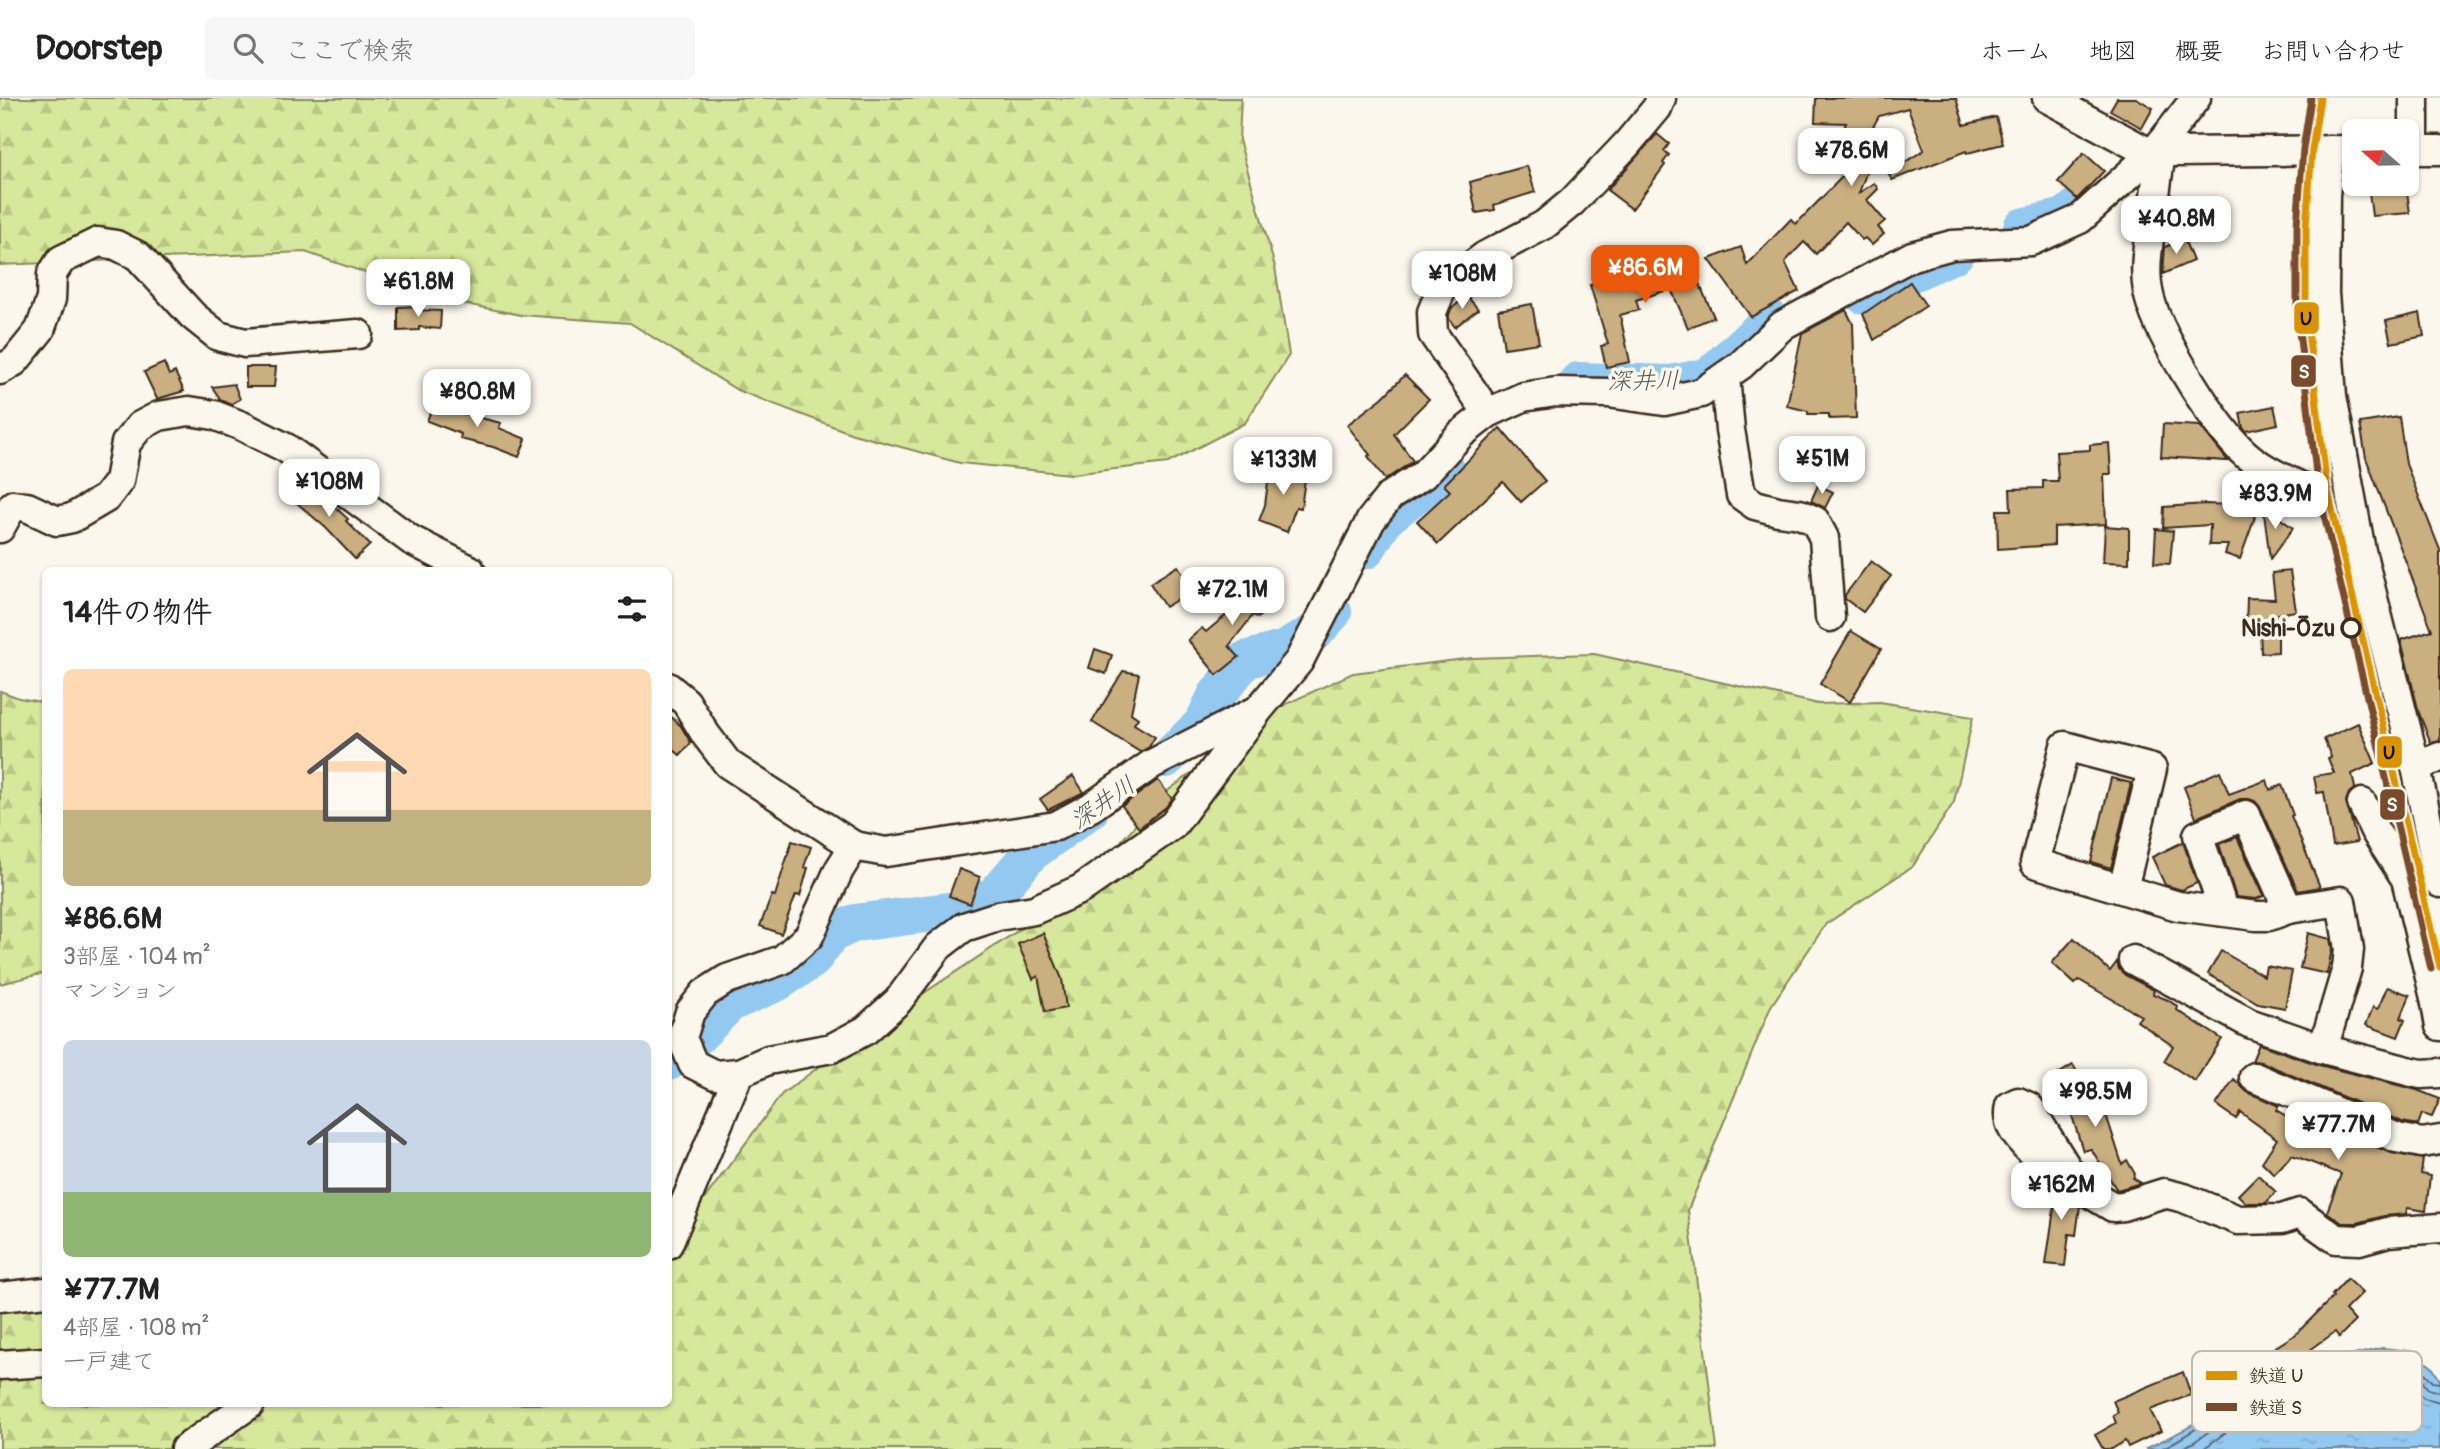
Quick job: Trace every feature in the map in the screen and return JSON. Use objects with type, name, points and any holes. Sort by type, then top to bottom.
[{"type":"street","points":[[1488,413],[1433,334],[1432,312],[1442,288],[1485,256],[1544,225],[1572,202],[1627,145],[1657,108],[1661,98]]},
{"type":"street","points":[[2046,98],[2148,150],[2342,150],[2325,195],[2324,293],[2332,396],[2361,551],[2428,762],[2440,883]]},
{"type":"street","points":[[854,846],[839,870],[809,936],[782,960],[727,979],[705,993],[690,1012],[682,1038],[693,1063],[715,1075],[739,1073],[768,1060],[832,1048],[866,1030],[898,1001],[938,947],[964,927],[998,916],[1034,910],[1081,889],[1173,825],[1259,709],[1299,661],[1371,520],[1390,496],[1423,475],[1461,434],[1488,413],[1523,397],[1556,392],[1608,393],[1664,401],[1701,393],[1741,365],[1783,325],[1912,256],[1952,245],[2031,241],[2080,219],[2196,98]]},
{"type":"street","points":[[2414,98],[2420,150]]},
{"type":"street","points":[[2148,150],[2147,289],[2154,315],[2173,352],[2218,422],[2240,449],[2267,469],[2308,490]]},
{"type":"street","points":[[0,370],[15,361],[40,330],[51,299],[52,275],[61,260],[98,242],[116,245],[138,256],[193,316],[218,336],[245,343],[358,334]]},
{"type":"street","points":[[1725,377],[1730,430],[1741,495],[1755,505],[1800,514],[1815,521],[1824,538],[1830,617]]},
{"type":"street","points":[[0,528],[13,505],[27,507],[57,521],[72,518],[106,498],[119,481],[126,443],[140,426],[159,416],[189,411],[214,415],[286,448],[411,540],[464,567]]},
{"type":"street","points":[[672,690],[686,702],[706,735],[729,764],[854,846],[886,852],[1056,826],[1091,807],[1152,764],[1259,709]]},
{"type":"street","points":[[2123,889],[2152,769],[2066,746],[2035,863],[2178,906],[2269,916],[2288,909],[2341,901],[2348,958],[2323,1049]]},
{"type":"street","points":[[2362,803],[2375,831],[2406,879],[2440,1026]]},
{"type":"street","points":[[2219,911],[2220,900],[2198,835],[2246,815],[2288,909]]},
{"type":"street","points":[[2133,960],[2249,1023],[2323,1049],[2408,1072],[2440,1073]]},
{"type":"street","points":[[672,1234],[739,1073]]},
{"type":"street","points":[[2254,1077],[2397,1138],[2422,1143],[2440,1140]]},
{"type":"street","points":[[2038,1159],[2010,1126],[2007,1116],[2010,1106],[2018,1102],[2029,1107],[2068,1170],[2088,1192],[2113,1207],[2164,1194],[2184,1198],[2238,1220],[2282,1219],[2300,1213],[2336,1238],[2359,1240],[2388,1232],[2440,1228]]},
{"type":"street","points":[[0,1297],[42,1292]]},
{"type":"street","points":[[0,1365],[42,1362]]},
{"type":"street","points":[[185,1449],[246,1407]]},
{"type":"green space","points":[[0,98],[1241,98],[1239,140],[1275,267],[1289,355],[1245,423],[1168,463],[1071,474],[960,463],[853,434],[737,390],[630,323],[521,315],[445,300],[305,252],[0,265]]},
{"type":"green space","points":[[1594,654],[1819,704],[1880,702],[1973,717],[1954,802],[1913,866],[1826,924],[1771,1006],[1688,1210],[1717,1449],[0,1449],[0,1295],[42,1302],[42,1407],[672,1407],[672,1235],[702,1202],[782,1094],[873,1027],[1076,892],[1162,795],[1286,704],[1353,673],[1472,658]]},
{"type":"green space","points":[[0,691],[42,702],[42,974],[0,984]]},
{"type":"water","points":[[2382,1348],[2411,1351],[2370,1351]]},
{"type":"water","points":[[2422,1359],[2432,1367],[2440,1380],[2440,1449],[2145,1449],[2192,1425],[2192,1432],[2422,1432]]},
{"type":"building","points":[[1816,98],[1956,98],[1964,125],[1996,117],[2003,144],[1967,153],[1966,151],[1892,180],[1888,173],[1924,150],[1908,108],[1879,116],[1866,139],[1875,143],[1879,138],[1859,193],[1874,183],[1878,189],[1867,200],[1885,221],[1878,227],[1884,234],[1872,245],[1865,238],[1862,240],[1846,222],[1816,254],[1804,242],[1785,262],[1799,291],[1751,317],[1709,259],[1741,247],[1747,265],[1791,219],[1796,224],[1846,173],[1835,168],[1837,163],[1831,161],[1846,123],[1815,122]]},
{"type":"building","points":[[2117,98],[2136,98],[2153,108],[2142,128],[2110,110]]},
{"type":"building","points":[[1657,134],[1669,144],[1664,151],[1669,155],[1663,163],[1665,165],[1632,209],[1607,190]]},
{"type":"building","points":[[2084,153],[2104,171],[2077,199],[2058,182]]},
{"type":"building","points":[[1527,166],[1535,192],[1494,205],[1495,210],[1476,213],[1470,182]]},
{"type":"building","points":[[2370,196],[2408,196],[2410,213],[2372,216]]},
{"type":"building","points":[[2184,239],[2193,261],[2163,274],[2165,247]]},
{"type":"building","points":[[1691,265],[1714,317],[1688,328],[1671,289],[1636,300],[1639,310],[1620,315],[1630,362],[1606,367],[1601,346],[1608,344],[1590,285],[1629,274],[1631,283]]},
{"type":"building","points":[[1910,282],[1926,306],[1874,340],[1863,314]]},
{"type":"building","points":[[1467,296],[1478,309],[1455,327],[1449,319],[1451,309]]},
{"type":"building","points":[[1532,304],[1539,343],[1504,348],[1498,310]]},
{"type":"building","points":[[418,306],[418,310],[441,311],[440,329],[419,327],[419,330],[398,331],[398,307]]},
{"type":"building","points":[[1846,310],[1853,324],[1856,418],[1829,419],[1829,414],[1808,414],[1808,411],[1787,406],[1802,333]]},
{"type":"building","points":[[2420,313],[2424,336],[2391,343],[2386,321]]},
{"type":"building","points":[[164,363],[169,375],[175,372],[184,391],[157,399],[144,372]]},
{"type":"building","points":[[246,367],[276,367],[274,387],[246,387]]},
{"type":"building","points":[[1405,375],[1429,399],[1394,434],[1413,461],[1385,480],[1347,425],[1382,398]]},
{"type":"building","points":[[234,384],[240,399],[231,404],[221,400],[212,387]]},
{"type":"building","points":[[434,402],[501,423],[499,428],[526,439],[519,457],[460,439],[461,434],[427,421]]},
{"type":"building","points":[[2274,406],[2278,424],[2246,431],[2243,428],[2240,413]]},
{"type":"building","points":[[2399,417],[2406,464],[2440,550],[2440,741],[2431,743],[2419,713],[2401,640],[2432,630],[2366,458],[2360,423]]},
{"type":"building","points":[[2163,424],[2200,426],[2228,461],[2161,457]]},
{"type":"building","points":[[1500,428],[1545,481],[1521,502],[1503,482],[1438,544],[1417,521],[1450,491],[1444,485]]},
{"type":"building","points":[[2109,443],[2111,474],[2104,474],[2106,524],[2054,527],[2054,545],[1998,549],[1997,510],[2011,510],[2010,489],[2043,488],[2043,481],[2058,481],[2056,452],[2090,450],[2090,445]]},
{"type":"building","points":[[1270,467],[1306,472],[1301,508],[1296,507],[1287,532],[1259,521],[1265,505]]},
{"type":"building","points":[[292,480],[321,503],[325,498],[370,545],[355,559],[326,528],[283,491]]},
{"type":"building","points":[[1818,485],[1833,492],[1825,508],[1811,501]]},
{"type":"building","points":[[2205,504],[2259,506],[2240,559],[2225,554],[2228,545],[2209,545],[2210,525],[2163,528],[2164,507]]},
{"type":"building","points":[[2263,506],[2293,528],[2270,559]]},
{"type":"building","points":[[2105,526],[2129,528],[2129,563],[2103,562]]},
{"type":"building","points":[[2156,529],[2173,531],[2170,564],[2154,563]]},
{"type":"building","points":[[1871,561],[1891,576],[1863,612],[1845,599],[1845,595]]},
{"type":"building","points":[[1178,566],[1193,590],[1165,607],[1150,583]]},
{"type":"building","points":[[2290,571],[2296,611],[2278,614],[2278,652],[2261,653],[2260,626],[2246,626],[2247,598],[2275,599],[2272,573]]},
{"type":"building","points":[[1255,576],[1276,594],[1258,618],[1253,615],[1229,646],[1239,657],[1217,675],[1188,640],[1202,628],[1206,632],[1225,616]]},
{"type":"building","points":[[1851,631],[1881,649],[1850,702],[1820,684]]},
{"type":"building","points":[[1095,649],[1112,655],[1106,674],[1089,668]]},
{"type":"building","points":[[1123,671],[1139,674],[1131,713],[1138,718],[1134,724],[1155,737],[1149,747],[1140,752],[1092,722]]},
{"type":"building","points":[[672,718],[681,726],[691,743],[680,755],[672,748]]},
{"type":"building","points":[[2358,723],[2375,763],[2352,774],[2355,788],[2346,801],[2357,842],[2333,846],[2324,792],[2317,793],[2314,776],[2334,773],[2324,739]]},
{"type":"building","points":[[2220,771],[2229,794],[2267,780],[2270,790],[2282,785],[2293,815],[2291,816],[2320,887],[2298,891],[2261,808],[2255,801],[2240,799],[2196,818],[2184,787]]},
{"type":"building","points":[[1073,776],[1084,792],[1048,810],[1040,799]]},
{"type":"building","points":[[2111,778],[2131,783],[2111,868],[2091,862]]},
{"type":"building","points":[[1158,780],[1172,799],[1139,828],[1122,806]]},
{"type":"building","points":[[2237,837],[2264,896],[2256,899],[2236,897],[2219,844]]},
{"type":"building","points":[[792,841],[811,847],[804,867],[808,868],[800,896],[796,895],[781,934],[760,926],[772,895],[775,896]]},
{"type":"building","points":[[2183,842],[2197,883],[2182,890],[2165,885],[2152,857]]},
{"type":"building","points":[[959,869],[980,877],[970,904],[949,896]]},
{"type":"building","points":[[1043,933],[1062,979],[1066,1008],[1045,1012],[1038,976],[1033,979],[1018,944]]},
{"type":"building","points":[[2308,933],[2330,939],[2332,949],[2327,974],[2300,968]]},
{"type":"building","points":[[2074,938],[2110,971],[2117,962],[2125,975],[2154,990],[2153,994],[2168,1000],[2178,1007],[2177,1010],[2222,1039],[2195,1081],[2164,1061],[2173,1046],[2137,1021],[2141,1016],[2079,980],[2075,984],[2052,963]]},
{"type":"building","points":[[2221,951],[2264,976],[2266,966],[2292,971],[2285,1008],[2258,1003],[2208,974]]},
{"type":"building","points":[[2387,987],[2410,995],[2401,1018],[2405,1020],[2398,1037],[2366,1025],[2373,1007],[2378,1009]]},
{"type":"building","points":[[2259,1044],[2319,1065],[2417,1090],[2440,1099],[2432,1117],[2422,1114],[2418,1125],[2402,1122],[2261,1062],[2252,1061]]},
{"type":"building","points":[[2073,1065],[2093,1098],[2100,1096],[2122,1164],[2127,1160],[2135,1174],[2133,1178],[2141,1183],[2117,1190],[2091,1149],[2083,1151],[2064,1090],[2055,1076]]},
{"type":"building","points":[[2234,1079],[2247,1092],[2279,1106],[2276,1110],[2324,1138],[2326,1133],[2333,1136],[2335,1130],[2391,1153],[2423,1159],[2421,1174],[2430,1176],[2426,1211],[2407,1208],[2406,1214],[2342,1223],[2327,1212],[2341,1174],[2292,1155],[2274,1174],[2262,1162],[2277,1139],[2240,1112],[2236,1119],[2216,1105]]},
{"type":"building","points":[[2258,1175],[2276,1192],[2266,1203],[2246,1203],[2238,1195]]},
{"type":"building","points":[[2052,1176],[2069,1195],[2072,1204],[2080,1206],[2076,1235],[2069,1234],[2065,1266],[2046,1264],[2054,1209],[2043,1180]]},
{"type":"building","points":[[2347,1279],[2362,1293],[2345,1310],[2355,1321],[2339,1337],[2335,1332],[2309,1351],[2269,1351],[2296,1334]]},
{"type":"building","points":[[2183,1372],[2191,1395],[2150,1410],[2161,1431],[2128,1447],[2125,1441],[2112,1449],[2103,1449],[2095,1435],[2116,1423],[2113,1415],[2118,1412],[2113,1401]]},
{"type":"waterway","name":"深井川","points":[[2022,227],[2065,217],[2083,202]]},
{"type":"waterway","name":"深井川","points":[[1863,295],[1955,254]]},
{"type":"waterway","name":"深井川","points":[[1578,381],[1671,384],[1708,377],[1771,319]]},
{"type":"waterway","name":"深井川","points":[[1366,550],[1385,519],[1445,469]]},
{"type":"waterway","name":"深井川","points":[[1166,759],[1203,723],[1216,696],[1245,660],[1285,649],[1316,631],[1333,612]]},
{"type":"waterway","name":"深井川","points":[[672,1060],[730,1003],[778,982],[812,960],[831,934],[855,923],[956,910],[994,896],[1031,853],[1090,810]]},
{"type":"rail line","name":"S","points":[[2311,98],[2303,149],[2297,225],[2297,315],[2318,489],[2431,969]]},
{"type":"rail line","name":"U","points":[[2320,98],[2312,150],[2306,226],[2306,315],[2327,488],[2440,967]]},
{"type":"place","name":"Nishi-Ōzu","points":[[2351,628]]}]
